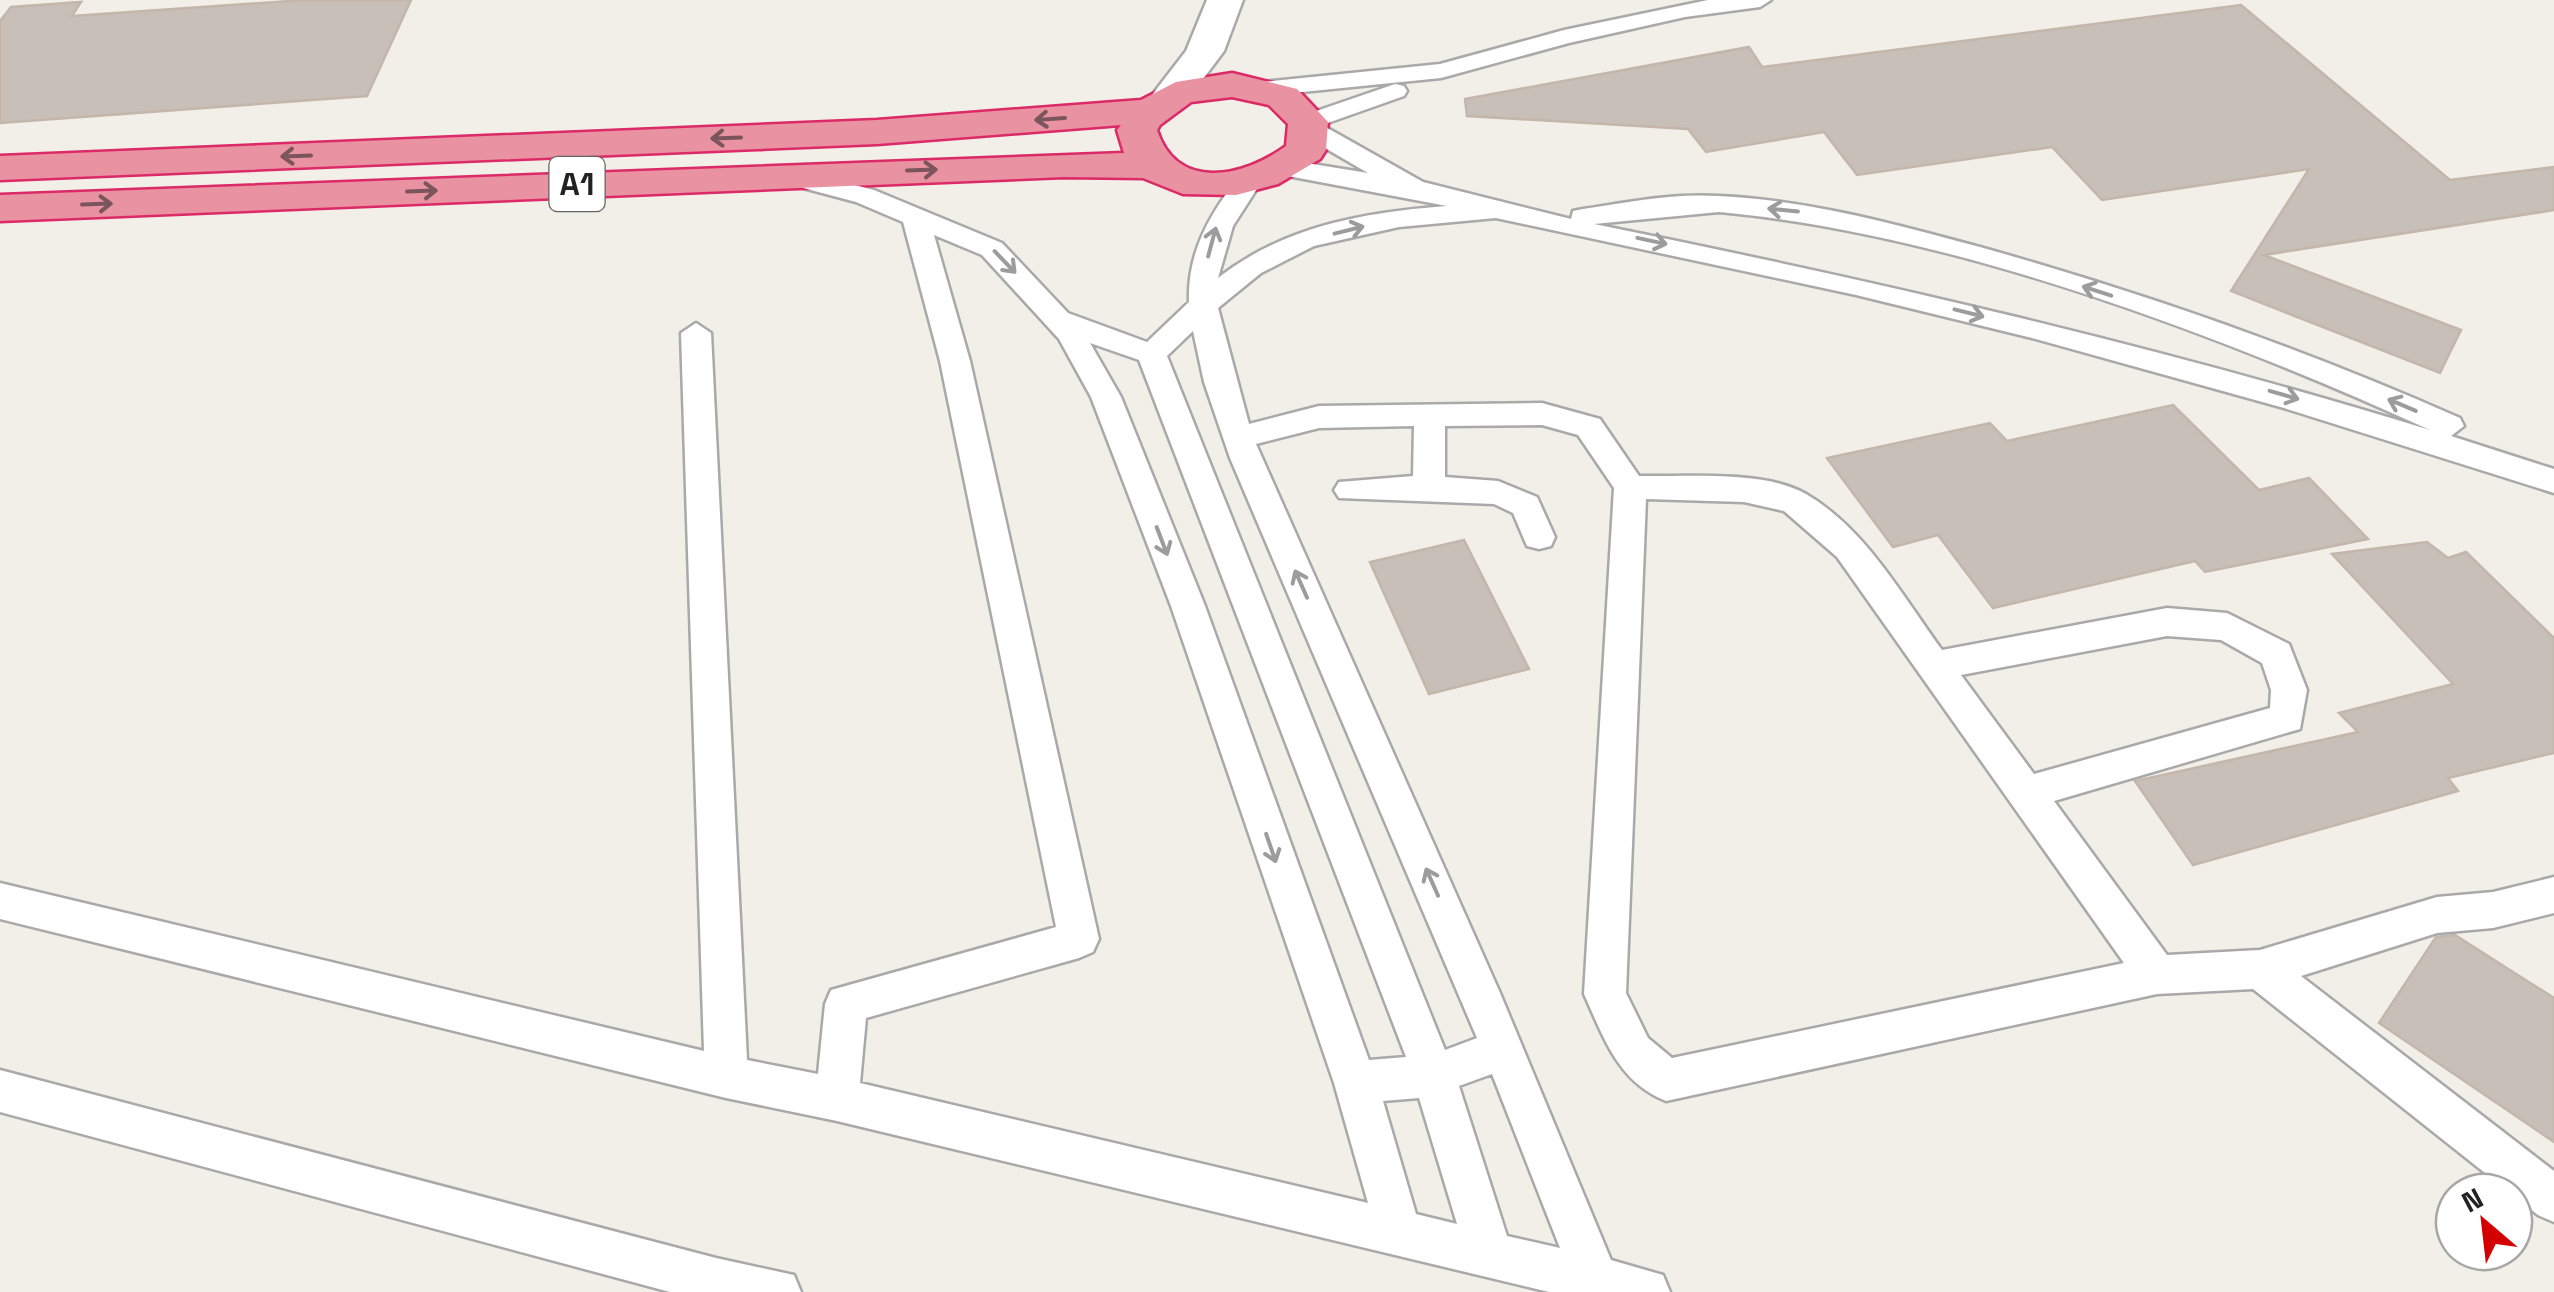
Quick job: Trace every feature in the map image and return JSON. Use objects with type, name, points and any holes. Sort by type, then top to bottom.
[{"type":"highway","points":[[1211,85],[1258,88],[1283,97],[1309,126],[1306,150],[1288,168],[1247,184],[1212,185],[1179,179],[1153,166],[1138,149],[1137,130],[1159,103],[1211,85]]},
{"type":"highway","name":"A1","points":[[0,168],[877,132],[1159,103]]},
{"type":"highway","name":"A1","points":[[0,208],[786,175],[1153,166]]},
{"type":"street","points":[[1220,17],[1235,68],[1258,88]]},
{"type":"street","points":[[1159,103],[1200,63],[1220,17]]},
{"type":"lane","points":[[1309,126],[1442,71],[1564,37],[1685,10],[1760,0]]},
{"type":"lane","points":[[1258,88],[1442,71]]},
{"type":"lane","points":[[1309,126],[1414,188]]},
{"type":"lane","points":[[1288,168],[1414,188],[1491,211],[1557,221],[1856,286],[2183,366],[2554,478]]},
{"type":"lane","points":[[786,175],[915,215],[992,248],[1070,334],[1106,397],[1174,571],[1356,1083],[1400,1233]]},
{"type":"lane","points":[[1247,184],[1218,221],[1207,264],[1203,306],[1240,437],[1503,1049],[1596,1280]]},
{"type":"lane","points":[[1557,221],[1714,204],[1798,212],[1880,228],[2047,275],[2233,336],[2400,404],[2554,478]]},
{"type":"lane","points":[[1151,354],[1253,265],[1296,245],[1417,215],[1491,211]]},
{"type":"lane","points":[[836,1099],[846,1004],[1079,939],[955,361],[915,215]]},
{"type":"lane","points":[[1058,320],[1151,354],[1434,1076],[1490,1255]]},
{"type":"lane","points":[[696,333],[726,1077]]},
{"type":"lane","points":[[1240,437],[1319,417],[1542,414],[1588,427],[1630,487],[1604,994],[1633,1053],[1666,1080],[2158,975],[2260,969],[2437,915],[2493,910],[2554,895]]},
{"type":"lane","points":[[1428,486],[1430,415]]},
{"type":"lane","points":[[1350,490],[1428,486],[1498,494],[1526,505],[1539,537]]},
{"type":"lane","points":[[1630,487],[1744,490],[1794,502],[1849,548],[2158,975]]},
{"type":"lane","points":[[1934,666],[2168,622],[2227,626],[2277,654],[2290,690],[2288,718],[2026,793]]},
{"type":"lane","points":[[0,901],[726,1077],[836,1099],[1646,1292]]},
{"type":"lane","points":[[2260,969],[2554,1199]]},
{"type":"lane","points":[[1356,1083],[1434,1076],[1503,1049]]},
{"type":"lane","points":[[0,1091],[714,1286],[777,1292]]},
{"type":"building","points":[[305,0],[411,0],[367,96],[0,123],[0,21],[11,7],[81,2],[72,16]]},
{"type":"building","points":[[2241,5],[2450,180],[2554,167],[2554,210],[2264,255],[2461,330],[2440,373],[2231,291],[2309,169],[2102,200],[2052,147],[1857,175],[1824,132],[1706,152],[1688,129],[1467,116],[1465,99],[1749,47],[1762,67]]},
{"type":"building","points":[[2173,405],[2259,490],[2309,478],[2368,539],[2205,572],[2195,561],[1993,608],[1938,535],[1893,547],[1827,458],[1990,423],[2007,441]]},
{"type":"building","points":[[1464,540],[1529,669],[1429,694],[1370,562]]},
{"type":"building","points":[[2427,542],[2448,558],[2466,552],[2554,638],[2554,753],[2448,778],[2458,791],[2193,865],[2135,781],[2358,732],[2339,713],[2453,684],[2332,554]]},
{"type":"building","points":[[2455,935],[2554,998],[2554,1142],[2379,1023],[2436,937]]}]
